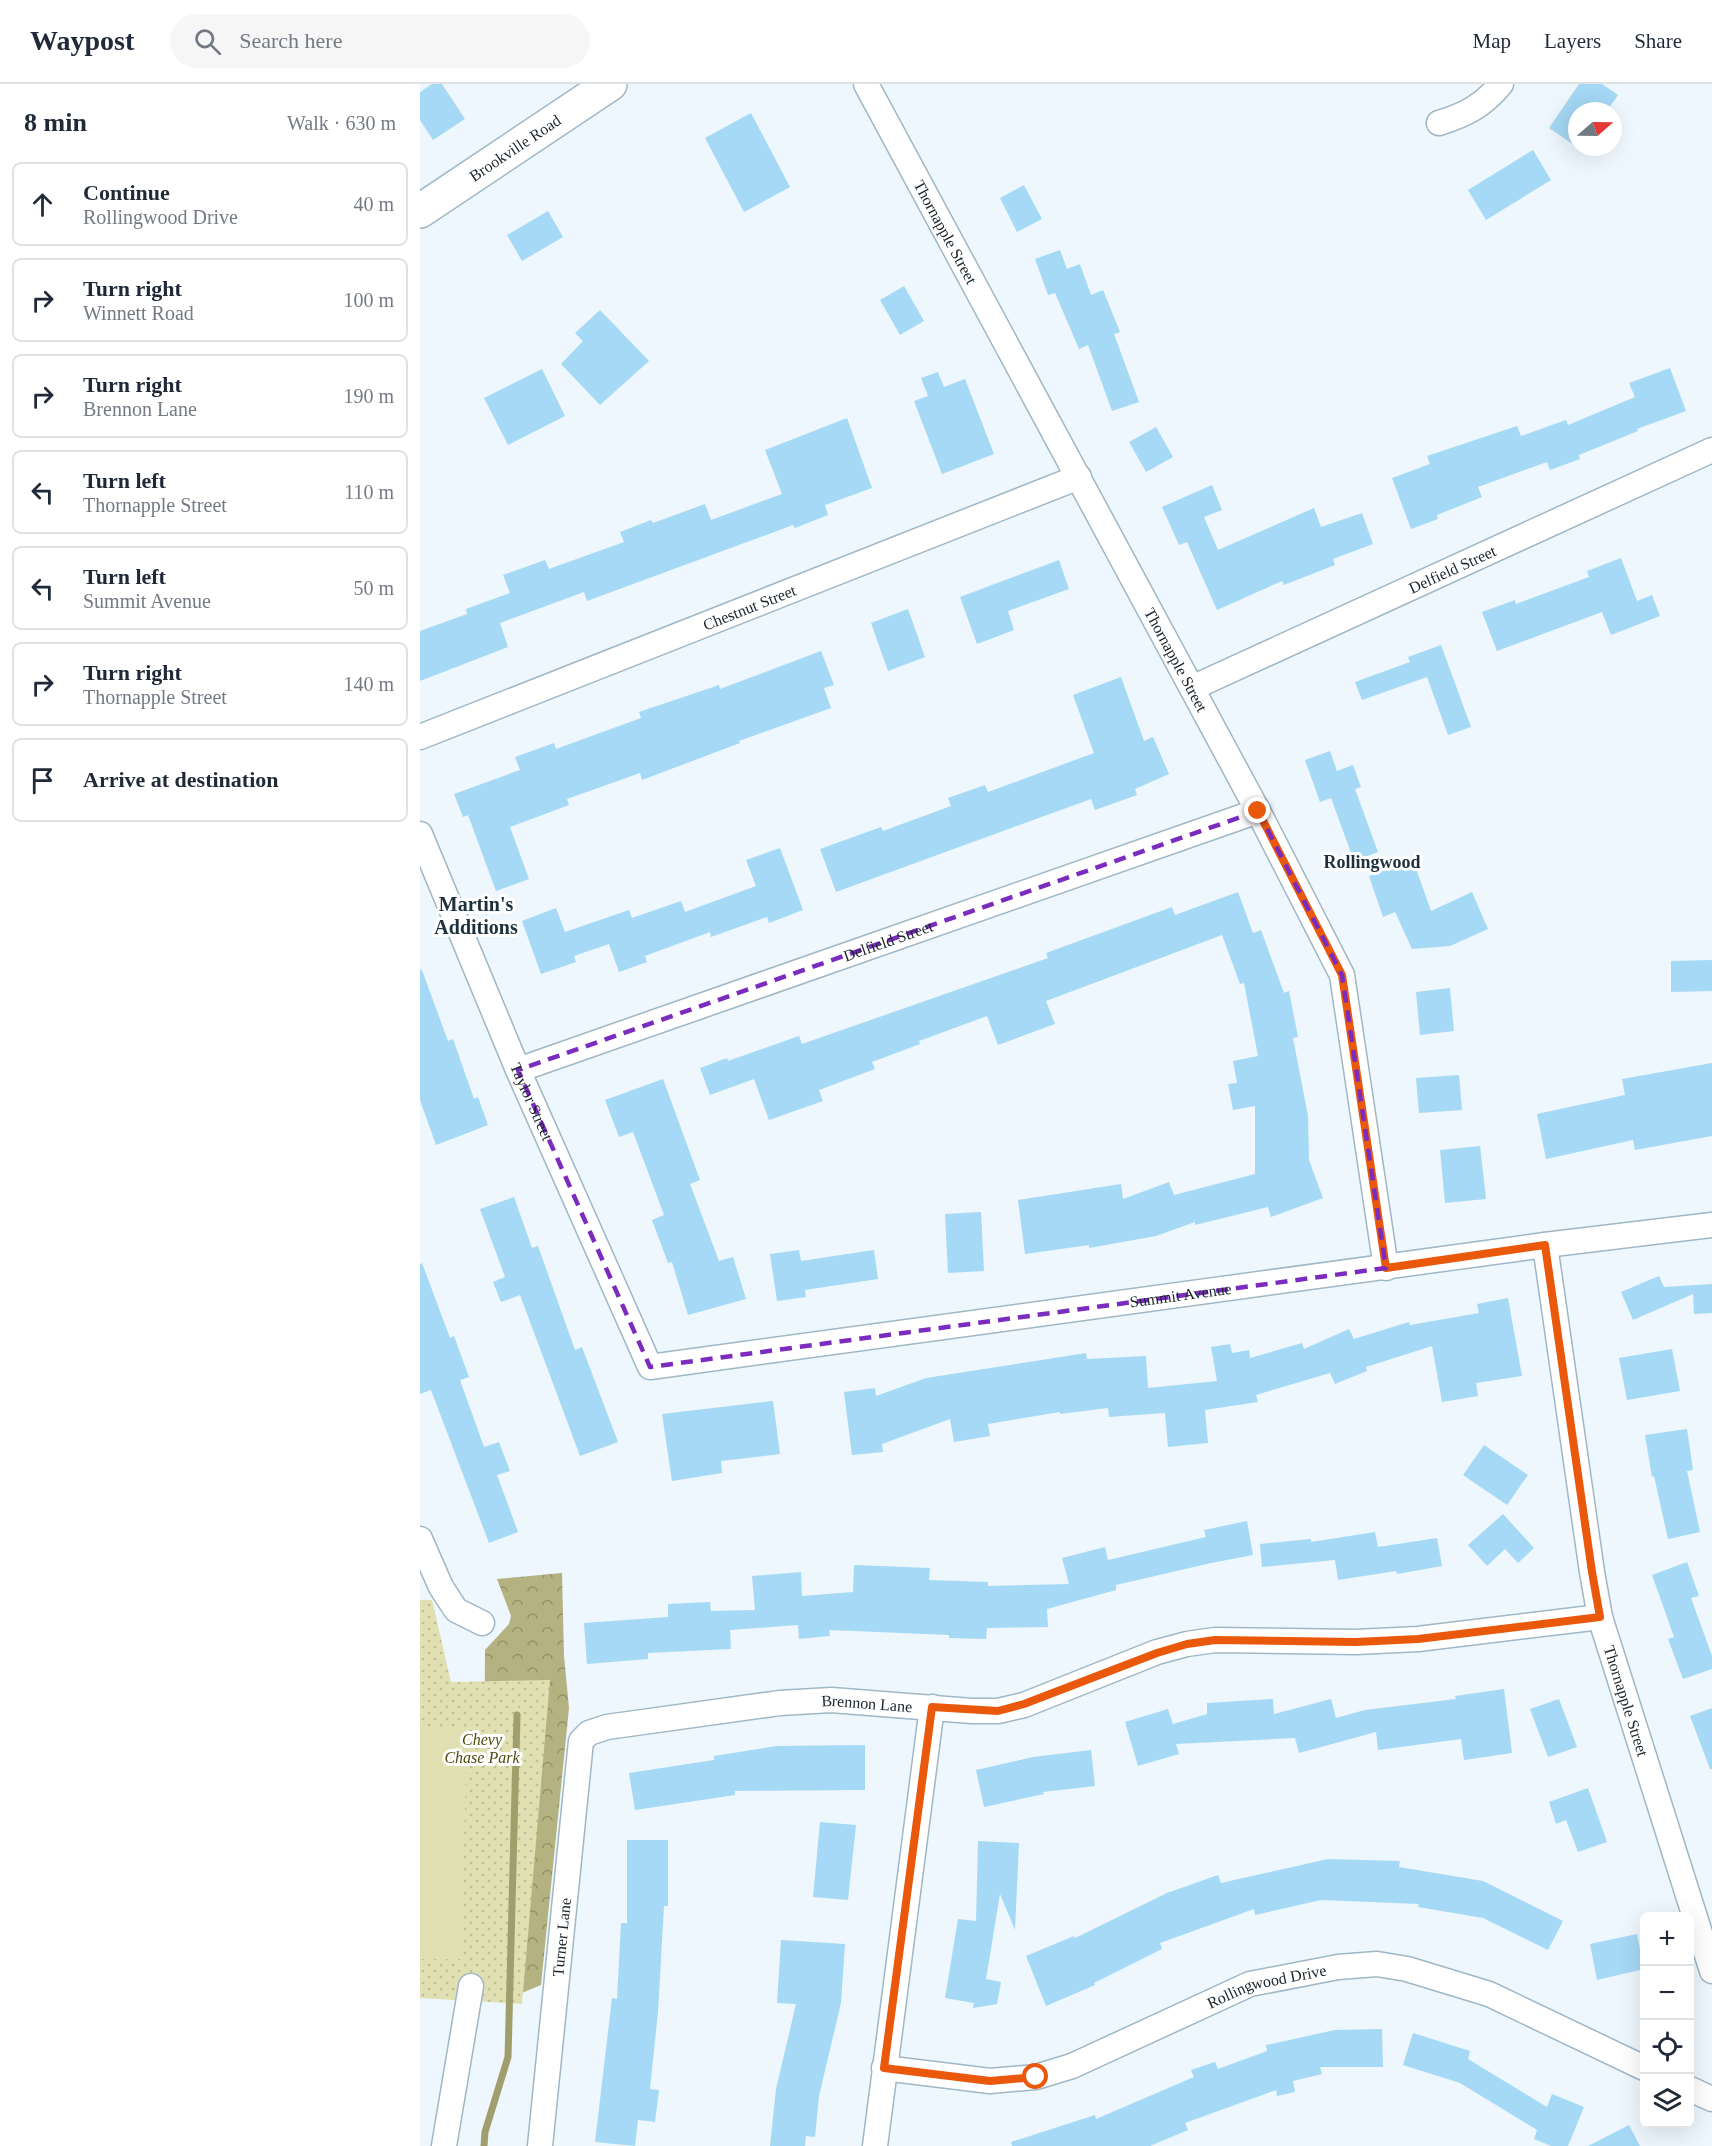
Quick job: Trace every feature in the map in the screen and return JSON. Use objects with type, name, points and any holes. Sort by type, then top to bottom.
[{"type":"main road","name":"Brookville Road","points":[[420,211],[610,84]]},
{"type":"street","name":"Thornapple Street","points":[[866,84],[1258,811],[1342,975],[1386,1268]]},
{"type":"street","points":[[1439,123],[1464,115],[1491,95],[1501,84]]},
{"type":"street","name":"Delfield Street","points":[[1192,688],[1712,450]]},
{"type":"street","name":"Chestnut Street","points":[[420,737],[1079,477]]},
{"type":"street","name":"Delfield Street","points":[[518,1070],[1258,811]]},
{"type":"street","name":"Taylor Street","points":[[420,834],[518,1070],[650,1367]]},
{"type":"street","name":"Summit Avenue","points":[[650,1367],[1545,1245],[1712,1225]]},
{"type":"street","name":"Thornapple Street","points":[[1545,1245],[1600,1617],[1712,1971]]},
{"type":"street","points":[[420,1539],[441,1587],[456,1610],[482,1623]]},
{"type":"street","name":"Brennon Lane","points":[[589,1733],[607,1726],[780,1703],[831,1700],[998,1711],[1024,1704],[1157,1653],[1187,1644],[1215,1640],[1356,1642],[1418,1639],[1600,1617]]},
{"type":"street","points":[[875,2146],[932,1707]]},
{"type":"street","name":"Turner Lane","points":[[540,2146],[581,1741],[589,1733]]},
{"type":"street","name":"Rollingwood Drive","points":[[884,2068],[990,2081],[1036,2077],[1072,2066],[1250,1984],[1338,1967],[1377,1964],[1407,1968],[1489,1994],[1640,2066]]},
{"type":"street","points":[[444,2146],[471,1986]]},
{"type":"street","points":[[1694,2091],[1712,2099]]},
{"type":"highlighted area","points":[[1258,811],[1342,975],[1386,1268],[650,1367],[518,1070]]},
{"type":"green space","points":[[562,1573],[564,1656],[569,1708],[541,1985],[505,2000],[420,1959],[483,1942],[485,1650],[509,1624],[511,1616],[497,1579]]},
{"type":"green space","name":"Chevy Chase Park","points":[[420,1600],[432,1600],[451,1682],[550,1680],[522,2004],[420,1998]]},
{"type":"green space","points":[[420,1728],[467,1728],[461,1959],[420,1959]]},
{"type":"building","points":[[432,84],[442,84],[465,119],[433,140],[420,120],[420,92]]},
{"type":"building","points":[[1579,84],[1602,84],[1618,95],[1613,102],[1568,102],[1568,141],[1549,128]]},
{"type":"building","points":[[751,113],[790,187],[744,212],[705,138]]},
{"type":"building","points":[[1533,150],[1551,180],[1486,220],[1468,190]]},
{"type":"building","points":[[1024,185],[1042,219],[1017,232],[1000,198]]},
{"type":"building","points":[[548,211],[563,237],[522,261],[507,235]]},
{"type":"building","points":[[1060,250],[1067,269],[1080,264],[1091,295],[1103,290],[1120,332],[1114,334],[1139,402],[1112,411],[1088,345],[1079,349],[1055,293],[1048,295],[1035,259]]},
{"type":"building","points":[[904,286],[924,321],[900,335],[880,300]]},
{"type":"building","points":[[600,310],[649,361],[600,405],[561,364],[583,341],[575,333]]},
{"type":"building","points":[[1670,368],[1686,411],[1637,429],[1638,431],[1579,455],[1580,459],[1550,470],[1547,462],[1478,487],[1482,497],[1437,515],[1438,519],[1411,529],[1392,478],[1430,464],[1427,456],[1517,426],[1521,436],[1566,420],[1568,425],[1635,397],[1629,383]]},
{"type":"building","points":[[542,369],[565,416],[508,445],[484,398]]},
{"type":"building","points":[[938,372],[944,387],[965,379],[994,454],[942,474],[914,401],[928,396],[921,378]]},
{"type":"building","points":[[847,418],[872,488],[825,505],[828,515],[795,528],[793,525],[587,601],[584,592],[500,623],[508,647],[420,681],[420,631],[467,614],[466,609],[510,593],[503,575],[545,560],[549,569],[624,542],[620,532],[705,504],[711,520],[782,494],[765,450]]},
{"type":"building","points":[[1156,427],[1173,457],[1146,472],[1129,442]]},
{"type":"building","points":[[1212,485],[1222,510],[1204,517],[1218,550],[1314,508],[1321,527],[1362,513],[1373,544],[1333,559],[1335,565],[1284,585],[1282,581],[1217,610],[1187,542],[1179,545],[1162,507]]},
{"type":"building","points":[[1621,558],[1637,601],[1652,595],[1660,616],[1611,635],[1602,612],[1497,651],[1482,612],[1515,600],[1516,604],[1589,577],[1587,571]]},
{"type":"building","points":[[1059,560],[1069,589],[1008,611],[1014,630],[977,644],[960,597]]},
{"type":"building","points":[[908,609],[925,657],[888,671],[871,623]]},
{"type":"building","points":[[1441,645],[1471,727],[1448,735],[1427,677],[1362,700],[1355,682],[1410,662],[1408,657]]},
{"type":"building","points":[[821,651],[834,685],[824,688],[831,708],[739,741],[740,743],[642,780],[640,773],[567,799],[569,805],[510,827],[529,879],[496,891],[468,815],[463,817],[454,794],[520,770],[515,757],[554,743],[556,749],[641,718],[639,712],[719,685],[720,689]]},
{"type":"building","points":[[1121,677],[1144,741],[1153,737],[1169,774],[1135,789],[1137,795],[1095,810],[1091,799],[836,892],[820,849],[881,827],[883,831],[951,806],[948,798],[985,785],[988,792],[1094,753],[1073,695]]},
{"type":"building","points":[[1330,751],[1337,771],[1353,765],[1361,787],[1355,789],[1378,852],[1354,861],[1331,798],[1320,802],[1305,760]]},
{"type":"building","points":[[780,848],[803,910],[769,923],[767,917],[711,937],[710,932],[645,956],[647,962],[619,972],[609,944],[574,956],[576,962],[541,974],[522,921],[556,908],[565,932],[629,910],[632,918],[681,901],[685,912],[756,886],[746,860]]},
{"type":"building","points":[[1413,860],[1431,911],[1472,892],[1488,929],[1450,946],[1412,949],[1395,912],[1383,917],[1369,876]]},
{"type":"building","points":[[1238,892],[1253,933],[1261,930],[1284,993],[1289,991],[1298,1037],[1293,1038],[1308,1116],[1309,1160],[1323,1198],[1271,1217],[1268,1207],[1195,1225],[1195,1222],[1156,1236],[1089,1248],[1089,1245],[1025,1254],[1018,1200],[1121,1184],[1123,1199],[1169,1182],[1174,1195],[1255,1174],[1255,1106],[1233,1110],[1228,1084],[1237,1083],[1233,1061],[1258,1056],[1244,983],[1240,984],[1222,935],[1046,1001],[1055,1024],[998,1045],[987,1016],[919,1041],[920,1044],[872,1062],[875,1069],[819,1090],[823,1101],[769,1120],[754,1079],[710,1095],[700,1068],[727,1058],[728,1061],[799,1036],[802,1044],[1048,958],[1046,953],[1172,907],[1175,915]]},
{"type":"building","points":[[1712,960],[1712,991],[1671,992],[1671,961]]},
{"type":"building","points":[[420,970],[422,970],[448,1041],[453,1039],[474,1099],[478,1097],[488,1125],[436,1145],[420,1100]]},
{"type":"building","points":[[1450,988],[1454,1031],[1420,1035],[1416,992]]},
{"type":"building","points":[[1712,1063],[1712,1136],[1635,1150],[1633,1140],[1546,1159],[1537,1114],[1625,1095],[1622,1079]]},
{"type":"building","points":[[1459,1075],[1462,1110],[1419,1113],[1416,1078]]},
{"type":"building","points":[[663,1079],[700,1180],[690,1184],[719,1261],[733,1257],[746,1299],[688,1315],[672,1262],[668,1263],[652,1220],[664,1215],[633,1132],[619,1137],[605,1100]]},
{"type":"building","points":[[1480,1146],[1486,1199],[1445,1203],[1440,1150]]},
{"type":"building","points":[[514,1197],[532,1248],[538,1246],[575,1350],[582,1347],[618,1442],[580,1456],[520,1295],[501,1302],[493,1282],[505,1277],[480,1209]]},
{"type":"building","points":[[981,1212],[984,1271],[948,1273],[945,1214]]},
{"type":"building","points":[[799,1250],[801,1261],[874,1250],[878,1279],[805,1290],[806,1297],[777,1301],[770,1254]]},
{"type":"building","points":[[422,1263],[450,1338],[454,1336],[469,1377],[460,1380],[484,1447],[499,1442],[510,1471],[497,1475],[518,1532],[489,1543],[431,1390],[420,1394],[420,1264]]},
{"type":"building","points":[[1659,1276],[1664,1287],[1712,1284],[1712,1313],[1694,1314],[1693,1294],[1633,1320],[1621,1292]]},
{"type":"building","points":[[1508,1298],[1522,1376],[1476,1383],[1478,1396],[1442,1402],[1432,1346],[1366,1367],[1367,1371],[1335,1384],[1330,1373],[1256,1395],[1258,1402],[1205,1410],[1208,1443],[1168,1447],[1165,1413],[1109,1417],[1108,1408],[1060,1414],[1060,1412],[988,1424],[990,1436],[954,1442],[950,1419],[882,1444],[883,1452],[852,1455],[844,1392],[875,1388],[876,1396],[926,1378],[1086,1353],[1087,1359],[1146,1356],[1148,1388],[1217,1381],[1211,1347],[1230,1344],[1232,1353],[1249,1350],[1250,1358],[1302,1343],[1304,1349],[1349,1329],[1354,1339],[1409,1322],[1410,1325],[1479,1313],[1477,1304]]},
{"type":"building","points":[[1672,1349],[1680,1391],[1627,1400],[1619,1358]]},
{"type":"building","points":[[773,1401],[780,1454],[721,1461],[722,1473],[672,1481],[662,1414]]},
{"type":"building","points":[[1687,1429],[1693,1470],[1687,1471],[1700,1532],[1668,1539],[1654,1476],[1652,1477],[1645,1435]]},
{"type":"building","points":[[1484,1445],[1528,1475],[1507,1505],[1463,1475]]},
{"type":"building","points":[[1503,1514],[1534,1548],[1518,1563],[1505,1549],[1487,1566],[1468,1545]]},
{"type":"building","points":[[1247,1521],[1253,1555],[1116,1585],[1116,1590],[1047,1609],[1048,1627],[987,1628],[986,1639],[949,1638],[949,1635],[829,1630],[830,1636],[799,1639],[798,1625],[730,1630],[731,1649],[648,1653],[648,1659],[587,1664],[584,1623],[668,1617],[668,1604],[710,1602],[711,1611],[755,1610],[752,1576],[801,1572],[802,1596],[853,1592],[854,1565],[930,1568],[929,1580],[988,1582],[988,1586],[1069,1584],[1062,1558],[1105,1547],[1108,1560],[1206,1537],[1204,1530]]},
{"type":"building","points":[[1375,1532],[1378,1547],[1437,1538],[1442,1566],[1397,1574],[1396,1571],[1338,1580],[1335,1560],[1262,1567],[1260,1544],[1311,1539],[1311,1542]]},
{"type":"building","points":[[1687,1562],[1699,1596],[1691,1598],[1712,1656],[1712,1669],[1683,1679],[1668,1639],[1674,1637],[1652,1575]]},
{"type":"building","points":[[1504,1689],[1512,1753],[1464,1760],[1461,1739],[1378,1750],[1376,1732],[1299,1753],[1295,1738],[1176,1744],[1179,1754],[1138,1766],[1125,1722],[1168,1709],[1173,1724],[1207,1714],[1207,1703],[1273,1699],[1274,1714],[1331,1699],[1336,1718],[1365,1710],[1456,1699],[1455,1696]]},
{"type":"building","points":[[1559,1699],[1577,1747],[1548,1757],[1530,1709]]},
{"type":"building","points":[[1712,1708],[1712,1769],[1710,1769],[1690,1716]]},
{"type":"building","points":[[865,1745],[865,1790],[735,1791],[735,1795],[635,1810],[629,1773],[714,1760],[714,1756],[776,1746]]},
{"type":"building","points":[[1091,1750],[1095,1786],[1043,1792],[1044,1794],[984,1807],[976,1770],[1033,1757]]},
{"type":"building","points":[[1588,1788],[1607,1842],[1578,1852],[1566,1820],[1556,1824],[1549,1802]]},
{"type":"building","points":[[820,1822],[856,1825],[848,1900],[813,1897]]},
{"type":"building","points":[[627,1840],[668,1840],[668,1906],[664,1906],[658,2012],[650,2089],[659,2090],[655,2122],[638,2120],[635,2146],[595,2142],[612,1998],[617,1999],[621,1923],[627,1923]]},
{"type":"building","points":[[978,1841],[1019,1843],[1015,1930],[1000,1894],[986,1979],[1001,1982],[997,2004],[973,2008],[974,2003],[945,1998],[958,1919],[976,1921]]},
{"type":"building","points":[[1328,1859],[1400,1861],[1399,1867],[1483,1881],[1563,1921],[1548,1950],[1483,1918],[1418,1907],[1419,1904],[1321,1900],[1255,1915],[1254,1909],[1160,1943],[1162,1949],[1094,1983],[1095,1985],[1046,2006],[1026,1956],[1074,1936],[1075,1938],[1167,1893],[1218,1875],[1221,1883]]},
{"type":"building","points":[[1637,1934],[1640,1970],[1597,1980],[1590,1944]]},
{"type":"building","points":[[781,1940],[845,1944],[841,2003],[819,2096],[815,2137],[806,2136],[805,2146],[770,2146],[776,2089],[796,2004],[777,2003]]},
{"type":"building","points":[[1382,2029],[1383,2067],[1320,2067],[1322,2074],[1293,2081],[1295,2092],[1277,2096],[1276,2090],[1185,2123],[1188,2130],[1150,2146],[1012,2146],[1011,2142],[1095,2115],[1096,2119],[1194,2077],[1191,2070],[1215,2062],[1218,2069],[1267,2051],[1266,2045],[1335,2030]]},
{"type":"building","points":[[1413,2033],[1470,2051],[1468,2059],[1547,2107],[1552,2094],[1584,2107],[1568,2146],[1551,2146],[1534,2139],[1537,2130],[1460,2083],[1403,2065]]},
{"type":"building","points":[[1629,2125],[1640,2146],[1588,2146]]},
{"type":"waterway","points":[[484,2146],[485,2132],[508,2057],[517,1715]]},
{"type":"district","name":"Rollingwood","points":[[1372,862]]},
{"type":"district","name":"Martin's Additions","points":[[476,916]]},
{"type":"route","points":[[1036,2077],[990,2081],[884,2068],[932,1707],[998,1711],[1024,1704],[1157,1653],[1187,1644],[1215,1640],[1356,1642],[1418,1639],[1600,1617],[1545,1245],[1386,1268],[1342,975],[1258,811]]}]
